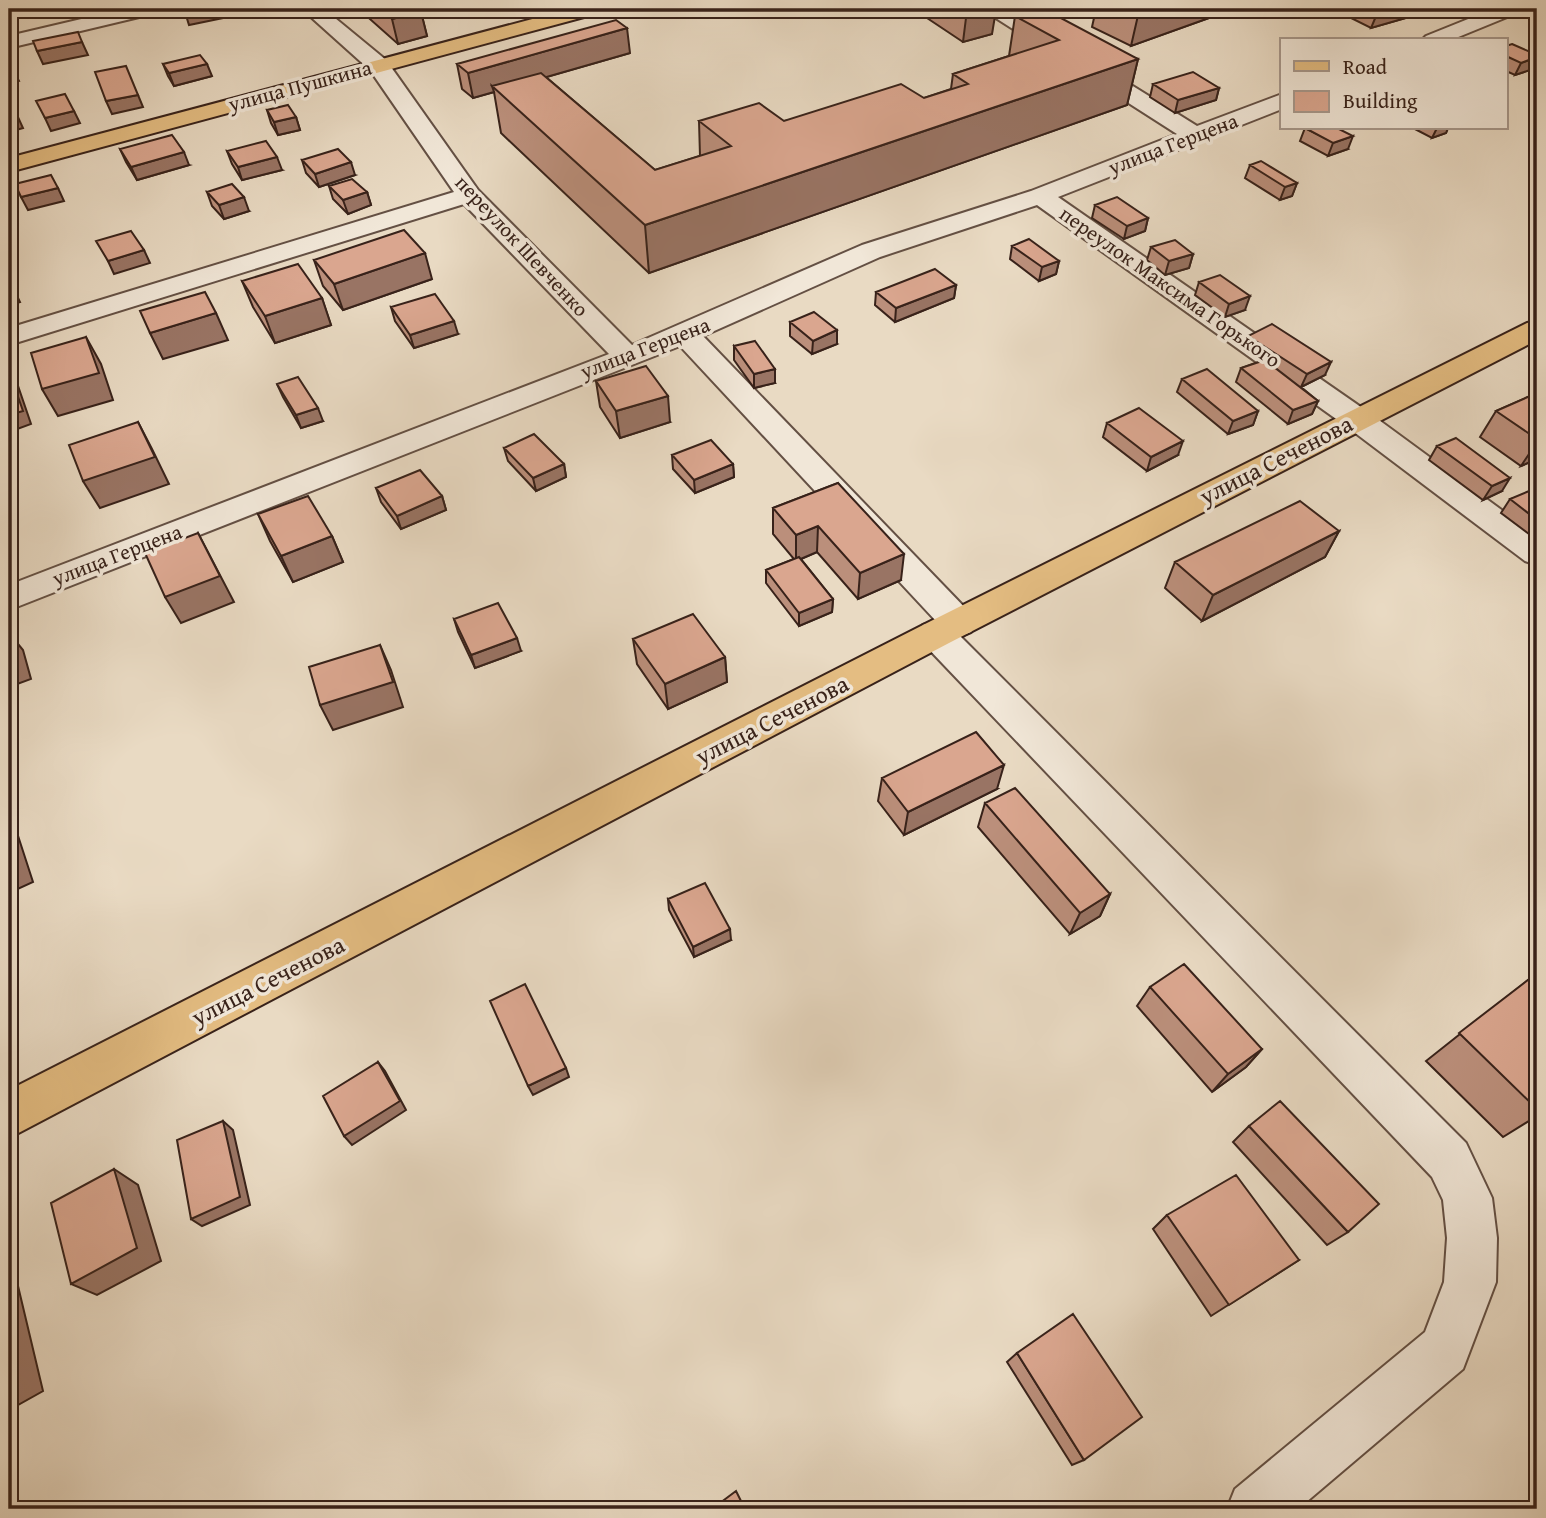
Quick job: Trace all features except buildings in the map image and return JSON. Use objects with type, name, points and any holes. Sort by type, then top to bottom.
[{"type":"main road","name":"улица Пушкина","points":[[9,165],[592,9]]},
{"type":"main road","points":[[1525,9],[1537,14]]},
{"type":"main road","name":"улица Сеченова","points":[[9,1115],[948,629],[1537,329]]},
{"type":"street","points":[[9,42],[149,9]]},
{"type":"street","name":"переулок Шевченко","points":[[312,9],[378,65],[469,195],[626,355]]},
{"type":"street","points":[[995,9],[1197,136]]},
{"type":"street","points":[[1438,38],[1510,9]]},
{"type":"street","name":"улица Герцена","points":[[9,598],[685,334],[871,251],[1040,196],[1280,103]]},
{"type":"street","points":[[9,337],[469,195]]},
{"type":"street","name":"переулок Максима Горького","points":[[1040,196],[1357,419],[1537,553]]},
{"type":"street","points":[[685,334],[948,629],[1449,1160],[1467,1198],[1472,1238],[1470,1282],[1444,1350],[1255,1509]]}]
